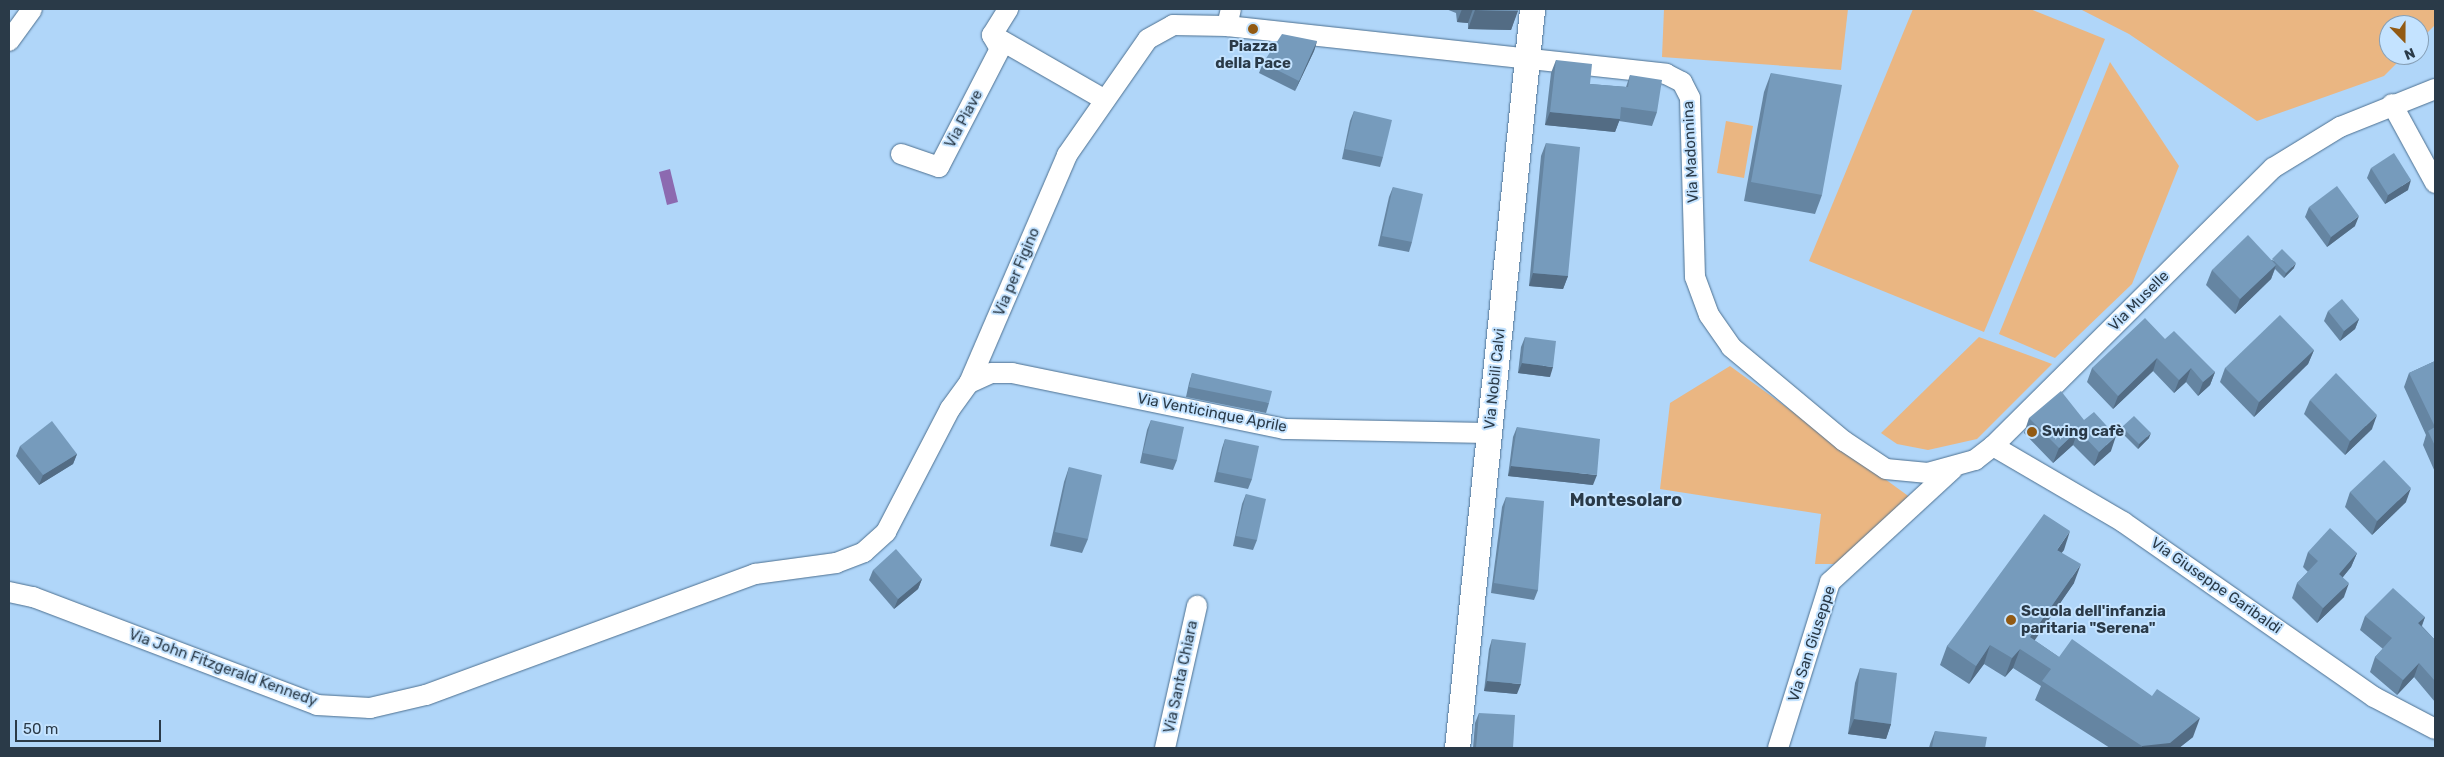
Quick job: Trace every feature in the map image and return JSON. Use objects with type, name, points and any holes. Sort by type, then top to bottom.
[{"type":"main road","name":"Via Nobili Calvi","points":[[1457,748],[1532,9]]},
{"type":"street","points":[[9,41],[32,9]]},
{"type":"street","points":[[1008,9],[992,35],[1105,100]]},
{"type":"street","name":"Via Madonnina","points":[[1229,17],[1528,59],[1666,74],[1682,82],[1690,98],[1695,277],[1709,315],[1731,347],[1844,441]]},
{"type":"street","name":"Via per Figino","points":[[836,563],[864,552],[886,532],[950,409],[970,383],[1067,155],[1148,39],[1173,25],[1229,17]]},
{"type":"street","name":"Via Piave","points":[[901,154],[939,167],[1000,49],[992,35]]},
{"type":"street","name":"Via Muselle","points":[[1844,441],[1886,469],[1928,473],[1953,469],[1993,446],[2273,168],[2340,127],[2392,104],[2435,90]]},
{"type":"street","points":[[2392,104],[2435,182]]},
{"type":"street","name":"Via Venticinque Aprile","points":[[970,383],[991,373],[1012,373],[1284,429],[1489,433]]},
{"type":"street","name":"Via Giuseppe Garibaldi","points":[[1993,446],[2123,522],[2374,696],[2435,730]]},
{"type":"street","name":"Via San Giuseppe","points":[[1778,748],[1830,582],[1953,469]]},
{"type":"street","name":"Via John Fitzgerald Kennedy","points":[[9,592],[33,597],[317,705],[370,708],[426,695],[755,574],[836,563]]},
{"type":"street","name":"Via Santa Chiara","points":[[1165,748],[1197,606]]},
{"type":"shaded area","points":[[1664,9],[1848,9],[1841,70],[1662,57]]},
{"type":"shaded area","points":[[1913,9],[2030,9],[2105,39],[1984,332],[1809,261]]},
{"type":"shaded area","points":[[2080,9],[2435,9],[2435,25],[2429,31],[2429,15],[2379,15],[2379,65],[2395,65],[2384,76],[2257,121],[2129,34]]},
{"type":"shaded area","points":[[2110,62],[2179,166],[2132,284],[2055,358],[1999,334]]},
{"type":"shaded area","points":[[1726,121],[1753,126],[1744,178],[1717,173]]},
{"type":"shaded area","points":[[670,169],[678,202],[667,205],[659,172]]},
{"type":"shaded area","points":[[1979,337],[2052,364],[1977,439],[1928,450],[1897,444],[1881,433]]},
{"type":"shaded area","points":[[1730,366],[1911,498],[1839,564],[1815,564],[1821,514],[1660,489],[1670,403]]},
{"type":"building","points":[[1518,9],[1518,11],[1475,10]]},
{"type":"building","points":[[1282,34],[1317,41],[1299,81],[1263,63]]},
{"type":"building","points":[[1556,60],[1592,64],[1590,84],[1628,87],[1630,75],[1662,80],[1657,112],[1621,107],[1620,119],[1550,112]]},
{"type":"building","points":[[1771,73],[1842,85],[1822,195],[1751,182]]},
{"type":"building","points":[[1354,111],[1392,120],[1383,157],[1345,149]]},
{"type":"building","points":[[1546,143],[1580,147],[1568,276],[1533,273]]},
{"type":"building","points":[[2394,153],[2411,180],[2388,195],[2371,168]]},
{"type":"building","points":[[2337,186],[2359,216],[2331,237],[2309,207]]},
{"type":"building","points":[[1393,187],[1423,194],[1412,242],[1382,236]]},
{"type":"building","points":[[2248,235],[2276,265],[2240,299],[2212,270]]},
{"type":"building","points":[[2282,249],[2296,263],[2286,273],[2272,259]]},
{"type":"building","points":[[2342,299],[2359,319],[2344,331],[2328,311]]},
{"type":"building","points":[[2280,315],[2314,350],[2259,402],[2225,368]]},
{"type":"building","points":[[2145,318],[2165,339],[2174,331],[2215,372],[2203,382],[2191,368],[2179,380],[2157,358],[2118,396],[2092,368]]},
{"type":"building","points":[[1525,337],[1556,341],[1553,367],[1522,363]]},
{"type":"building","points":[[2435,361],[2435,427],[2409,373]]},
{"type":"building","points":[[1192,373],[1272,391],[1269,403],[1189,387]]},
{"type":"building","points":[[2336,373],[2377,415],[2350,441],[2310,400]]},
{"type":"building","points":[[2061,391],[2084,420],[2094,412],[2116,436],[2099,452],[2078,430],[2059,448],[2029,418]]},
{"type":"building","points":[[2134,416],[2151,433],[2139,444],[2122,427]]},
{"type":"building","points":[[1151,420],[1184,427],[1177,460],[1143,453]]},
{"type":"building","points":[[52,421],[77,454],[43,475],[20,446]]},
{"type":"building","points":[[1517,427],[1600,439],[1597,475],[1511,466]]},
{"type":"building","points":[[2435,427],[2435,446],[2428,431]]},
{"type":"building","points":[[1225,439],[1259,446],[1252,479],[1218,472]]},
{"type":"building","points":[[2384,460],[2411,488],[2377,521],[2350,492]]},
{"type":"building","points":[[1069,467],[1102,475],[1088,539],[1055,532]]},
{"type":"building","points":[[1246,494],[1266,499],[1257,540],[1236,536]]},
{"type":"building","points":[[1506,497],[1544,501],[1538,590],[1494,583]]},
{"type":"building","name":"Scuola dell'infanzia paritaria \"Serena\"","points":[[2044,514],[2070,531],[2057,550],[2081,564],[2030,637],[2059,657],[2072,639],[2152,696],[2157,689],[2200,718],[2170,743],[2142,746],[2042,681],[2051,669],[2020,649],[2012,658],[1990,645],[1976,666],[1947,646]]},
{"type":"building","points":[[2330,528],[2357,553],[2339,574],[2349,583],[2323,608],[2297,583],[2318,561],[2308,552]]},
{"type":"building","points":[[896,549],[922,579],[898,599],[873,570]]},
{"type":"building","points":[[2393,588],[2425,617],[2418,623],[2435,640],[2435,681],[2419,663],[2403,680],[2375,657],[2392,638],[2365,616]]},
{"type":"building","points":[[1492,639],[1526,643],[1521,684],[1487,681]]},
{"type":"building","points":[[1860,668],[1897,673],[1891,724],[1854,719]]},
{"type":"building","points":[[1479,713],[1515,715],[1513,748],[1476,748]]},
{"type":"building","points":[[1935,731],[1987,737],[1985,748],[1932,748]]},
{"type":"place","name":"Piazza della Pace","points":[[1253,29]]},
{"type":"place","name":"Swing cafè","points":[[2032,432]]},
{"type":"place","name":"Scuola dell'infanzia paritaria \"Serena\"","points":[[2011,620]]},
{"type":"district","name":"Montesolaro","points":[[1626,500]]}]
